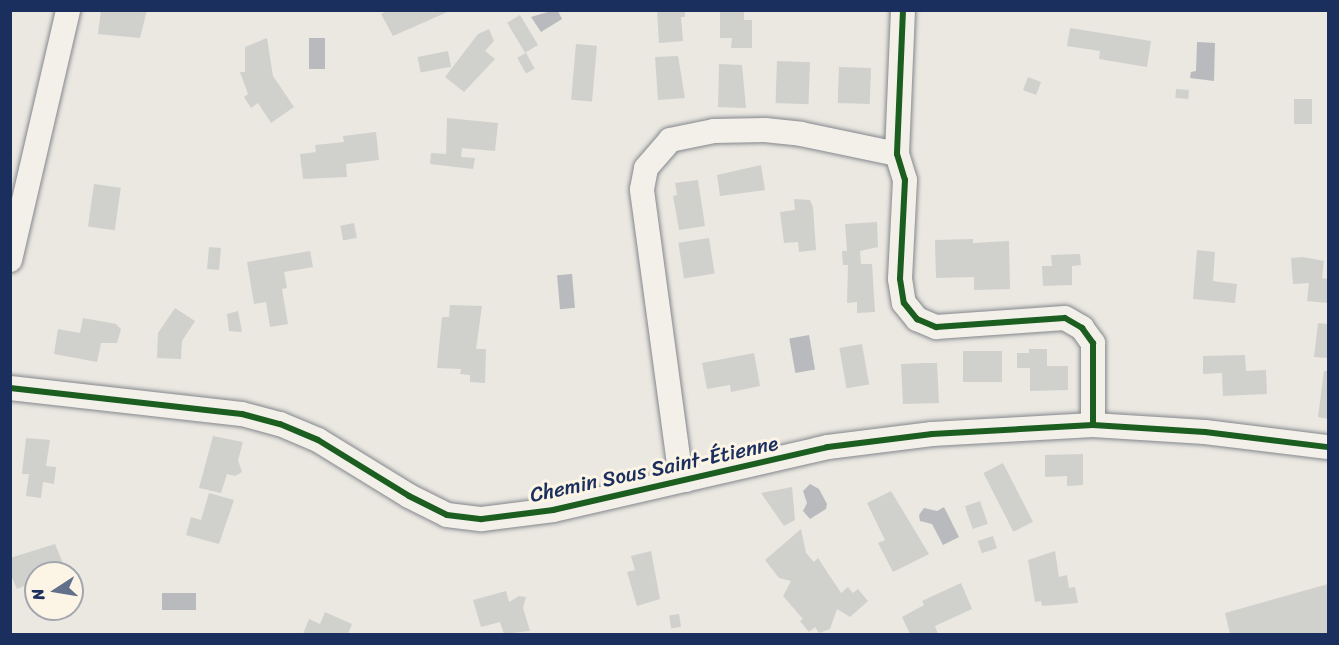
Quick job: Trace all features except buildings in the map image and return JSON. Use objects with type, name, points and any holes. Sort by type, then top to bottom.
[{"type":"street","points":[[10,260],[68,10]]},
{"type":"street","points":[[903,10],[897,154],[905,180],[900,279],[904,303],[917,319],[936,327],[1065,318],[1082,328],[1093,343],[1093,425]]},
{"type":"street","points":[[686,480],[679,464],[642,189],[646,168],[670,140],[714,131],[765,130],[801,134],[897,154]]},
{"type":"street","name":"Chemin Sous Saint-Étienne","points":[[10,388],[242,414],[280,424],[318,440],[409,496],[447,515],[482,519],[553,510],[828,447],[932,434],[1093,425],[1205,432],[1329,447]]},
{"type":"shaded area","points":[[558,11],[562,19],[541,32],[531,17]]},
{"type":"shaded area","points":[[309,38],[325,38],[325,69],[309,69]]},
{"type":"shaded area","points":[[1197,42],[1215,43],[1214,81],[1190,78],[1191,72],[1196,71]]},
{"type":"shaded area","points":[[572,274],[575,308],[560,309],[557,275]]},
{"type":"shaded area","points":[[809,335],[815,369],[795,373],[789,338]]},
{"type":"shaded area","points":[[810,484],[819,489],[827,504],[826,509],[810,519],[803,511],[807,503],[803,491]]},
{"type":"shaded area","points":[[944,507],[959,537],[943,545],[932,524],[920,521],[919,515],[924,508],[937,511]]},
{"type":"shaded area","points":[[162,593],[196,593],[196,610],[162,610]]},
{"type":"cycle path","points":[[903,10],[897,154],[905,180],[900,279],[904,303],[917,319],[936,327],[1065,318],[1082,328],[1093,343],[1093,425]]},
{"type":"cycle path","points":[[10,388],[242,414],[280,424],[318,440],[409,496],[447,515],[482,519],[553,510],[828,447],[932,434],[1093,425],[1205,432],[1328,447]]}]
